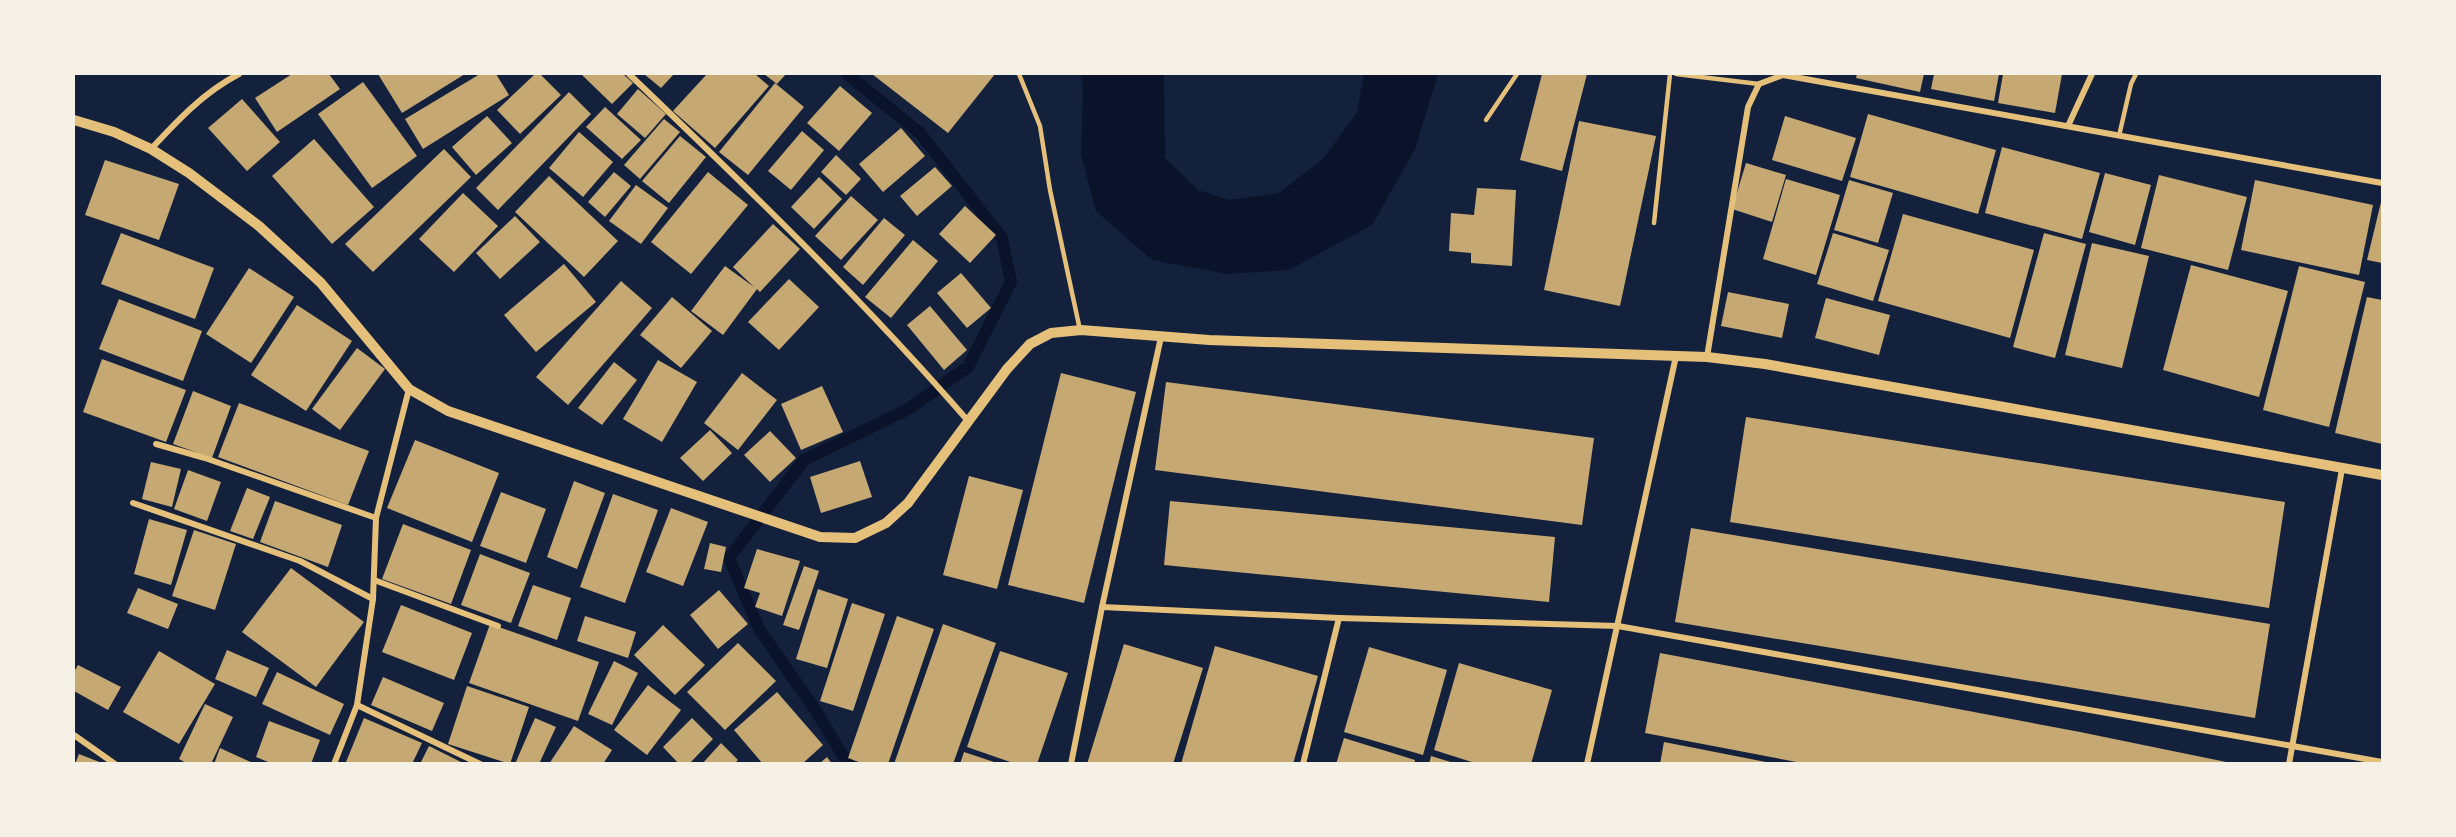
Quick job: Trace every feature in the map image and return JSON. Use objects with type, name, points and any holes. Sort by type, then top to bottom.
[{"type":"street","points":[[152,149],[181,116],[201,99],[239,74]]},
{"type":"street","points":[[629,74],[818,258],[931,378],[969,422]]},
{"type":"street","points":[[2068,126],[2092,74]]},
{"type":"street","points":[[1707,357],[1748,106],[1759,84],[1783,75],[2382,183]]},
{"type":"street","points":[[74,120],[114,132],[152,149],[189,173],[259,226],[314,275],[409,389],[448,411],[820,537],[855,538],[886,523],[908,503],[1007,369],[1030,344],[1051,333],[1081,330],[1161,337],[1707,357],[1765,364],[2382,476]]},
{"type":"street","points":[[1071,764],[1102,607],[1161,337]]},
{"type":"street","points":[[1587,764],[1676,356]]},
{"type":"street","points":[[333,764],[357,705],[373,598],[376,518],[409,389]]},
{"type":"street","points":[[156,444],[205,458],[376,518]]},
{"type":"street","points":[[2289,764],[2342,469]]},
{"type":"street","points":[[133,503],[300,561],[373,598]]},
{"type":"street","points":[[374,580],[498,626]]},
{"type":"street","points":[[1102,607],[1339,618],[1618,626],[2382,762]]},
{"type":"street","points":[[1303,764],[1339,618]]},
{"type":"street","points":[[357,705],[480,764]]},
{"type":"street","points":[[74,735],[115,764]]},
{"type":"lane","points":[[1019,74],[1040,126],[1050,190],[1081,330]]},
{"type":"lane","points":[[1486,120],[1517,74]]},
{"type":"lane","points":[[1654,223],[1670,74]]},
{"type":"lane","points":[[1677,74],[1759,84]]},
{"type":"lane","points":[[2119,136],[2131,84],[2136,74]]},
{"type":"water","points":[[1080,74],[1164,74],[1165,158],[1198,190],[1229,200],[1279,193],[1324,158],[1357,112],[1364,74],[1438,74],[1415,149],[1372,225],[1289,270],[1228,274],[1152,260],[1096,211],[1081,155],[1083,88]]},
{"type":"building","points":[[292,74],[329,74],[340,89],[277,132],[255,98]]},
{"type":"building","points":[[378,74],[465,74],[402,113]]},
{"type":"building","points":[[480,74],[496,74],[509,95],[423,149],[405,119]]},
{"type":"building","points":[[535,74],[540,74],[561,95],[520,134],[497,110]]},
{"type":"building","points":[[581,74],[623,74],[633,83],[612,104]]},
{"type":"building","points":[[644,74],[674,74],[661,88]]},
{"type":"building","points":[[707,74],[755,74],[769,86],[715,148],[673,111]]},
{"type":"building","points":[[764,74],[786,74],[777,84]]},
{"type":"building","points":[[872,74],[995,74],[948,133]]},
{"type":"building","points":[[1542,74],[1587,74],[1562,171],[1520,160]]},
{"type":"building","points":[[1857,74],[1924,74],[1920,92],[1856,78]]},
{"type":"building","points":[[1934,74],[1999,74],[1994,101],[1931,89]]},
{"type":"building","points":[[2003,74],[2062,74],[2055,113],[1998,103]]},
{"type":"building","points":[[363,82],[417,156],[372,188],[318,114]]},
{"type":"building","points":[[775,83],[804,107],[748,175],[719,152]]},
{"type":"building","points":[[840,86],[872,113],[839,151],[807,123]]},
{"type":"building","points":[[638,89],[666,114],[645,138],[617,114]]},
{"type":"building","points":[[569,92],[591,114],[498,210],[476,188]]},
{"type":"building","points":[[242,99],[280,142],[247,171],[208,128]]},
{"type":"building","points":[[605,107],[641,140],[622,159],[586,127]]},
{"type":"building","points":[[1868,114],[1996,150],[1978,214],[1850,177]]},
{"type":"building","points":[[487,116],[512,143],[476,175],[452,147]]},
{"type":"building","points":[[1785,116],[1856,138],[1842,181],[1772,160]]},
{"type":"building","points":[[664,119],[680,132],[640,179],[624,165]]},
{"type":"building","points":[[1579,121],[1656,136],[1620,306],[1544,290]]},
{"type":"building","points":[[901,128],[925,156],[883,192],[859,164]]},
{"type":"building","points":[[802,131],[824,150],[791,190],[768,171]]},
{"type":"building","points":[[579,132],[613,162],[583,197],[549,168]]},
{"type":"building","points":[[680,136],[706,157],[669,203],[642,181]]},
{"type":"building","points":[[314,139],[374,207],[332,244],[272,176]]},
{"type":"building","points":[[2002,147],[2100,173],[2082,239],[1985,213]]},
{"type":"building","points":[[444,149],[471,177],[373,272],[345,244]]},
{"type":"building","points":[[836,155],[861,179],[846,195],[821,172]]},
{"type":"building","points":[[105,160],[179,184],[159,240],[85,215]]},
{"type":"building","points":[[1746,163],[1786,175],[1772,222],[1732,209]]},
{"type":"building","points":[[935,167],[952,186],[917,216],[900,196]]},
{"type":"building","points":[[614,172],[631,186],[605,217],[588,202]]},
{"type":"building","points":[[708,172],[748,205],[691,274],[651,242]]},
{"type":"building","points":[[2105,173],[2151,185],[2135,245],[2089,232]]},
{"type":"building","points":[[2159,175],[2247,197],[2228,270],[2141,248]]},
{"type":"building","points":[[549,176],[618,241],[584,277],[515,212]]},
{"type":"building","points":[[819,177],[842,199],[814,229],[791,207]]},
{"type":"building","points":[[1786,179],[1840,195],[1816,275],[1763,259]]},
{"type":"building","points":[[1849,180],[1893,193],[1878,243],[1834,230]]},
{"type":"building","points":[[2255,180],[2373,205],[2359,275],[2241,250]]},
{"type":"building","points":[[636,185],[668,208],[641,244],[609,221]]},
{"type":"building","points":[[1477,188],[1516,190],[1512,266],[1471,263],[1471,253],[1449,251],[1451,213],[1474,215]]},
{"type":"building","points":[[463,193],[498,226],[454,272],[419,239]]},
{"type":"building","points":[[851,196],[878,220],[841,260],[815,236]]},
{"type":"building","points":[[2382,198],[2382,263],[2367,260]]},
{"type":"building","points":[[965,206],[996,235],[970,263],[939,234]]},
{"type":"building","points":[[1903,214],[2034,250],[2010,338],[1878,301]]},
{"type":"building","points":[[515,216],[540,242],[500,279],[476,253]]},
{"type":"building","points":[[884,218],[905,235],[863,285],[843,267]]},
{"type":"building","points":[[773,224],[800,249],[760,292],[757,289],[723,335],[691,311],[725,266],[754,287],[733,267]]},
{"type":"building","points":[[121,233],[214,268],[195,319],[101,284]]},
{"type":"building","points":[[1833,233],[1889,250],[1873,301],[1817,284]]},
{"type":"building","points":[[2044,233],[2086,244],[2055,358],[2013,347]]},
{"type":"building","points":[[913,240],[938,261],[891,318],[865,297]]},
{"type":"building","points":[[2092,243],[2149,256],[2122,368],[2065,355]]},
{"type":"building","points":[[564,264],[596,302],[536,352],[504,315]]},
{"type":"building","points":[[2191,265],[2288,291],[2259,397],[2163,370]]},
{"type":"building","points":[[2299,266],[2365,282],[2329,427],[2263,410]]},
{"type":"building","points":[[249,268],[294,297],[251,363],[206,334]]},
{"type":"building","points":[[961,273],[991,308],[967,328],[937,293]]},
{"type":"building","points":[[789,279],[819,307],[779,350],[748,322]]},
{"type":"building","points":[[621,281],[652,308],[568,405],[536,377]]},
{"type":"building","points":[[1728,292],[1789,304],[1782,338],[1721,326]]},
{"type":"building","points":[[672,297],[712,331],[681,368],[640,335]]},
{"type":"building","points":[[2367,297],[2382,300],[2382,444],[2335,433]]},
{"type":"building","points":[[1826,298],[1890,315],[1879,355],[1815,338]]},
{"type":"building","points":[[119,299],[202,331],[183,381],[99,349]]},
{"type":"building","points":[[297,305],[352,341],[306,411],[251,375]]},
{"type":"building","points":[[930,306],[967,350],[944,370],[907,325]]},
{"type":"building","points":[[357,348],[385,369],[340,430],[312,409]]},
{"type":"building","points":[[102,359],[186,390],[166,442],[83,412]]},
{"type":"building","points":[[658,360],[697,382],[662,442],[623,419]]},
{"type":"building","points":[[614,362],[637,380],[602,425],[578,408]]},
{"type":"building","points":[[742,373],[777,400],[738,450],[704,423]]},
{"type":"building","points":[[1061,373],[1136,392],[1084,603],[1008,585]]},
{"type":"building","points":[[1166,382],[1594,438],[1582,525],[1155,470]]},
{"type":"building","points":[[822,386],[843,432],[801,450],[781,404]]},
{"type":"building","points":[[193,391],[231,406],[212,458],[173,444]]},
{"type":"building","points":[[239,403],[369,451],[348,505],[218,457]]},
{"type":"building","points":[[1746,417],[2285,502],[2269,608],[1730,522]]},
{"type":"building","points":[[710,430],[732,453],[703,481],[680,458]]},
{"type":"building","points":[[770,431],[796,458],[770,482],[744,455]]},
{"type":"building","points":[[415,440],[499,473],[472,542],[387,508]]},
{"type":"building","points":[[860,461],[872,497],[821,513],[810,477]]},
{"type":"building","points":[[151,462],[181,469],[172,507],[142,499]]},
{"type":"building","points":[[188,470],[221,482],[207,521],[174,509]]},
{"type":"building","points":[[969,476],[1023,490],[997,589],[943,575]]},
{"type":"building","points":[[574,481],[605,493],[577,569],[547,557]]},
{"type":"building","points":[[247,488],[270,497],[253,539],[230,531]]},
{"type":"building","points":[[501,492],[546,509],[526,563],[480,546]]},
{"type":"building","points":[[613,494],[658,510],[625,603],[580,587]]},
{"type":"building","points":[[275,501],[342,525],[328,567],[260,542]]},
{"type":"building","points":[[1170,501],[1555,537],[1549,602],[1164,565]]},
{"type":"building","points":[[671,508],[708,522],[683,586],[646,572]]},
{"type":"building","points":[[149,519],[187,530],[171,585],[134,574]]},
{"type":"building","points":[[403,524],[471,550],[451,604],[382,579]]},
{"type":"building","points":[[1691,528],[2270,624],[2255,718],[1675,622]]},
{"type":"building","points":[[194,530],[236,544],[215,610],[172,596]]},
{"type":"building","points":[[710,543],[726,547],[721,572],[704,569]]},
{"type":"building","points":[[757,549],[800,561],[782,616],[755,607],[760,593],[744,588]]},
{"type":"building","points":[[480,554],[530,573],[511,623],[461,605]]},
{"type":"building","points":[[804,566],[819,571],[799,630],[783,625]]},
{"type":"building","points":[[291,568],[364,622],[316,687],[242,632]]},
{"type":"building","points":[[533,585],[571,598],[557,640],[518,626]]},
{"type":"building","points":[[138,588],[178,604],[168,629],[127,613]]},
{"type":"building","points":[[818,589],[848,599],[827,668],[796,659]]},
{"type":"building","points":[[719,590],[748,624],[718,649],[690,615]]},
{"type":"building","points":[[852,603],[885,614],[853,711],[820,701]]},
{"type":"building","points":[[401,605],[472,633],[454,680],[382,652]]},
{"type":"building","points":[[585,616],[636,632],[628,658],[577,641]]},
{"type":"building","points":[[897,616],[934,629],[888,764],[864,764],[848,758]]},
{"type":"building","points":[[490,624],[599,662],[578,721],[469,683]]},
{"type":"building","points":[[943,624],[996,643],[953,764],[894,764]]},
{"type":"building","points":[[663,625],[705,665],[675,695],[634,655]]},
{"type":"building","points":[[738,643],[776,681],[725,730],[687,692]]},
{"type":"building","points":[[1124,644],[1203,668],[1173,764],[1087,764]]},
{"type":"building","points":[[1215,646],[1318,676],[1293,764],[1181,764]]},
{"type":"building","points":[[1369,647],[1447,670],[1423,755],[1344,732]]},
{"type":"building","points":[[227,650],[269,668],[256,697],[215,679]]},
{"type":"building","points":[[159,651],[215,684],[179,744],[123,712]]},
{"type":"building","points":[[1000,651],[1068,673],[1037,764],[1016,764],[967,747]]},
{"type":"building","points":[[1660,653],[2080,732],[2236,764],[1807,764],[1645,733]]},
{"type":"building","points":[[614,661],[638,673],[612,725],[588,714]]},
{"type":"building","points":[[1459,663],[1552,690],[1531,764],[1478,764],[1434,750]]},
{"type":"building","points":[[78,665],[121,687],[108,710],[74,691],[74,672]]},
{"type":"building","points":[[277,672],[344,704],[330,735],[262,704]]},
{"type":"building","points":[[383,677],[444,703],[432,731],[371,705]]},
{"type":"building","points":[[648,685],[681,710],[647,755],[614,730]]},
{"type":"building","points":[[467,686],[529,707],[510,764],[448,744]]},
{"type":"building","points":[[777,692],[823,745],[802,764],[763,764],[734,730]]},
{"type":"building","points":[[205,704],[233,717],[211,764],[188,764],[179,759]]},
{"type":"building","points":[[364,718],[422,743],[412,764],[346,762]]},
{"type":"building","points":[[535,718],[556,727],[539,764],[515,764]]},
{"type":"building","points":[[692,718],[713,739],[689,764],[679,764],[663,747]]},
{"type":"building","points":[[269,721],[320,740],[311,764],[273,764],[256,757]]},
{"type":"building","points":[[574,726],[612,750],[603,764],[549,764]]},
{"type":"building","points":[[1344,738],[1415,760],[1414,764],[1336,764]]},
{"type":"building","points":[[1664,742],[1766,762],[1766,764],[1660,764]]},
{"type":"building","points":[[721,743],[738,760],[734,764],[702,764]]},
{"type":"building","points":[[429,746],[465,764],[420,764]]},
{"type":"building","points":[[220,748],[255,764],[214,764]]},
{"type":"building","points":[[964,752],[997,763],[997,764],[960,764]]},
{"type":"building","points":[[79,754],[102,763],[102,764],[75,764]]},
{"type":"building","points":[[1431,756],[1454,763],[1429,764]]},
{"type":"building","points":[[827,757],[832,764],[819,764]]},
{"type":"waterway","points":[[847,74],[920,133],[1002,238],[1011,282],[968,367],[908,409],[804,460],[729,558],[759,629],[814,708],[848,764]]}]
